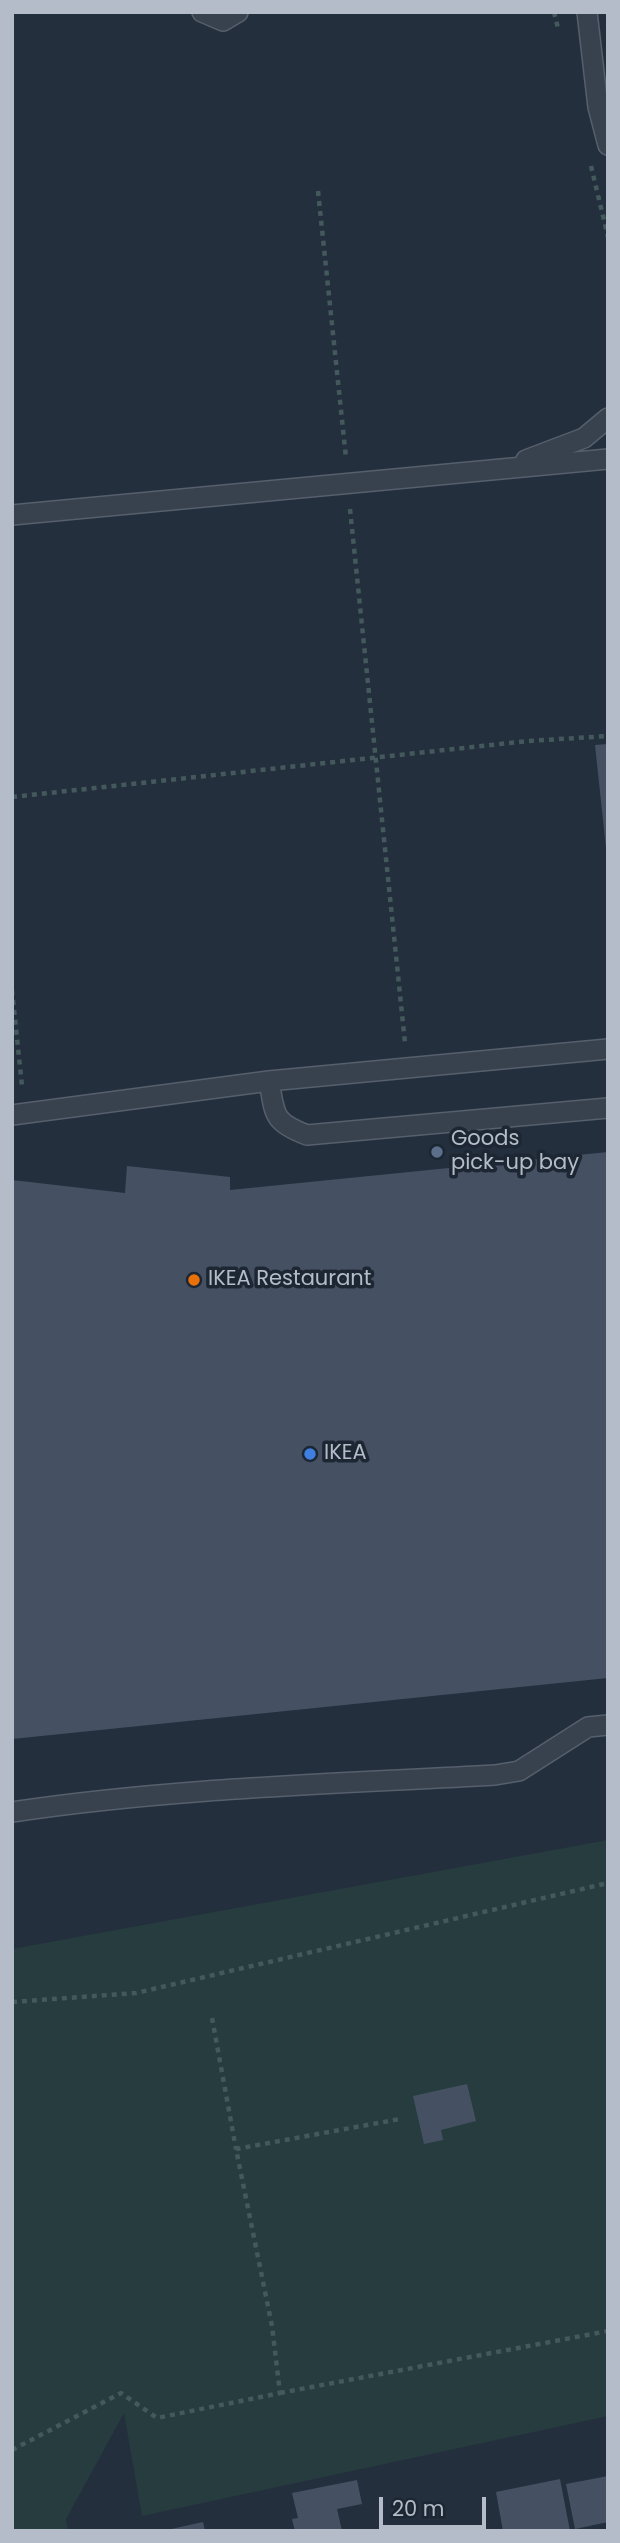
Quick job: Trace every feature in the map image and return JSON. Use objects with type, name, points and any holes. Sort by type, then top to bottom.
[{"type":"lane","points":[[202,12],[223,21],[238,12]]},
{"type":"lane","points":[[587,12],[598,107],[608,145]]},
{"type":"lane","points":[[506,468],[584,438],[608,418]]},
{"type":"lane","points":[[12,515],[608,459]]},
{"type":"lane","points":[[18,1114],[269,1080],[608,1049]]},
{"type":"lane","points":[[269,1080],[274,1112],[286,1127],[307,1135],[608,1108]]},
{"type":"lane","points":[[12,1812],[83,1801],[495,1775],[519,1770],[588,1727],[608,1725]]},
{"type":"path","points":[[318,191],[407,1068]]},
{"type":"path","points":[[345,453],[356,452]]},
{"type":"path","points":[[12,797],[528,741],[608,736]]},
{"type":"path","points":[[12,990],[18,1114]]},
{"type":"path","points":[[12,2002],[136,1993],[608,1883]]},
{"type":"path","points":[[212,2018],[272,2326],[280,2393]]},
{"type":"path","points":[[236,2149],[400,2119]]},
{"type":"path","points":[[12,2450],[121,2393],[156,2418],[608,2331]]},
{"type":"green space","points":[[608,1840],[608,2416],[142,2516],[124,2413],[66,2519],[68,2531],[12,2531],[12,1949]]},
{"type":"building","points":[[608,744],[608,848],[606,848],[595,745]]},
{"type":"building","name":"IKEA","points":[[608,1152],[608,1678],[12,1739],[12,1180],[125,1193],[127,1166],[230,1177],[230,1190]]},
{"type":"building","points":[[467,2084],[476,2121],[441,2130],[443,2140],[424,2144],[413,2096]]},
{"type":"building","points":[[608,2476],[608,2522],[575,2529],[566,2484]]},
{"type":"building","points":[[560,2479],[570,2531],[503,2531],[496,2492]]},
{"type":"building","points":[[357,2480],[362,2504],[337,2509],[342,2531],[295,2531],[292,2519],[298,2518],[292,2493]]},
{"type":"building","points":[[203,2522],[205,2531],[167,2531],[167,2530]]},
{"type":"place","name":"Goods pick-up bay","points":[[437,1152]]},
{"type":"place","name":"IKEA Restaurant","points":[[194,1280]]},
{"type":"place","name":"IKEA","points":[[310,1454]]}]
